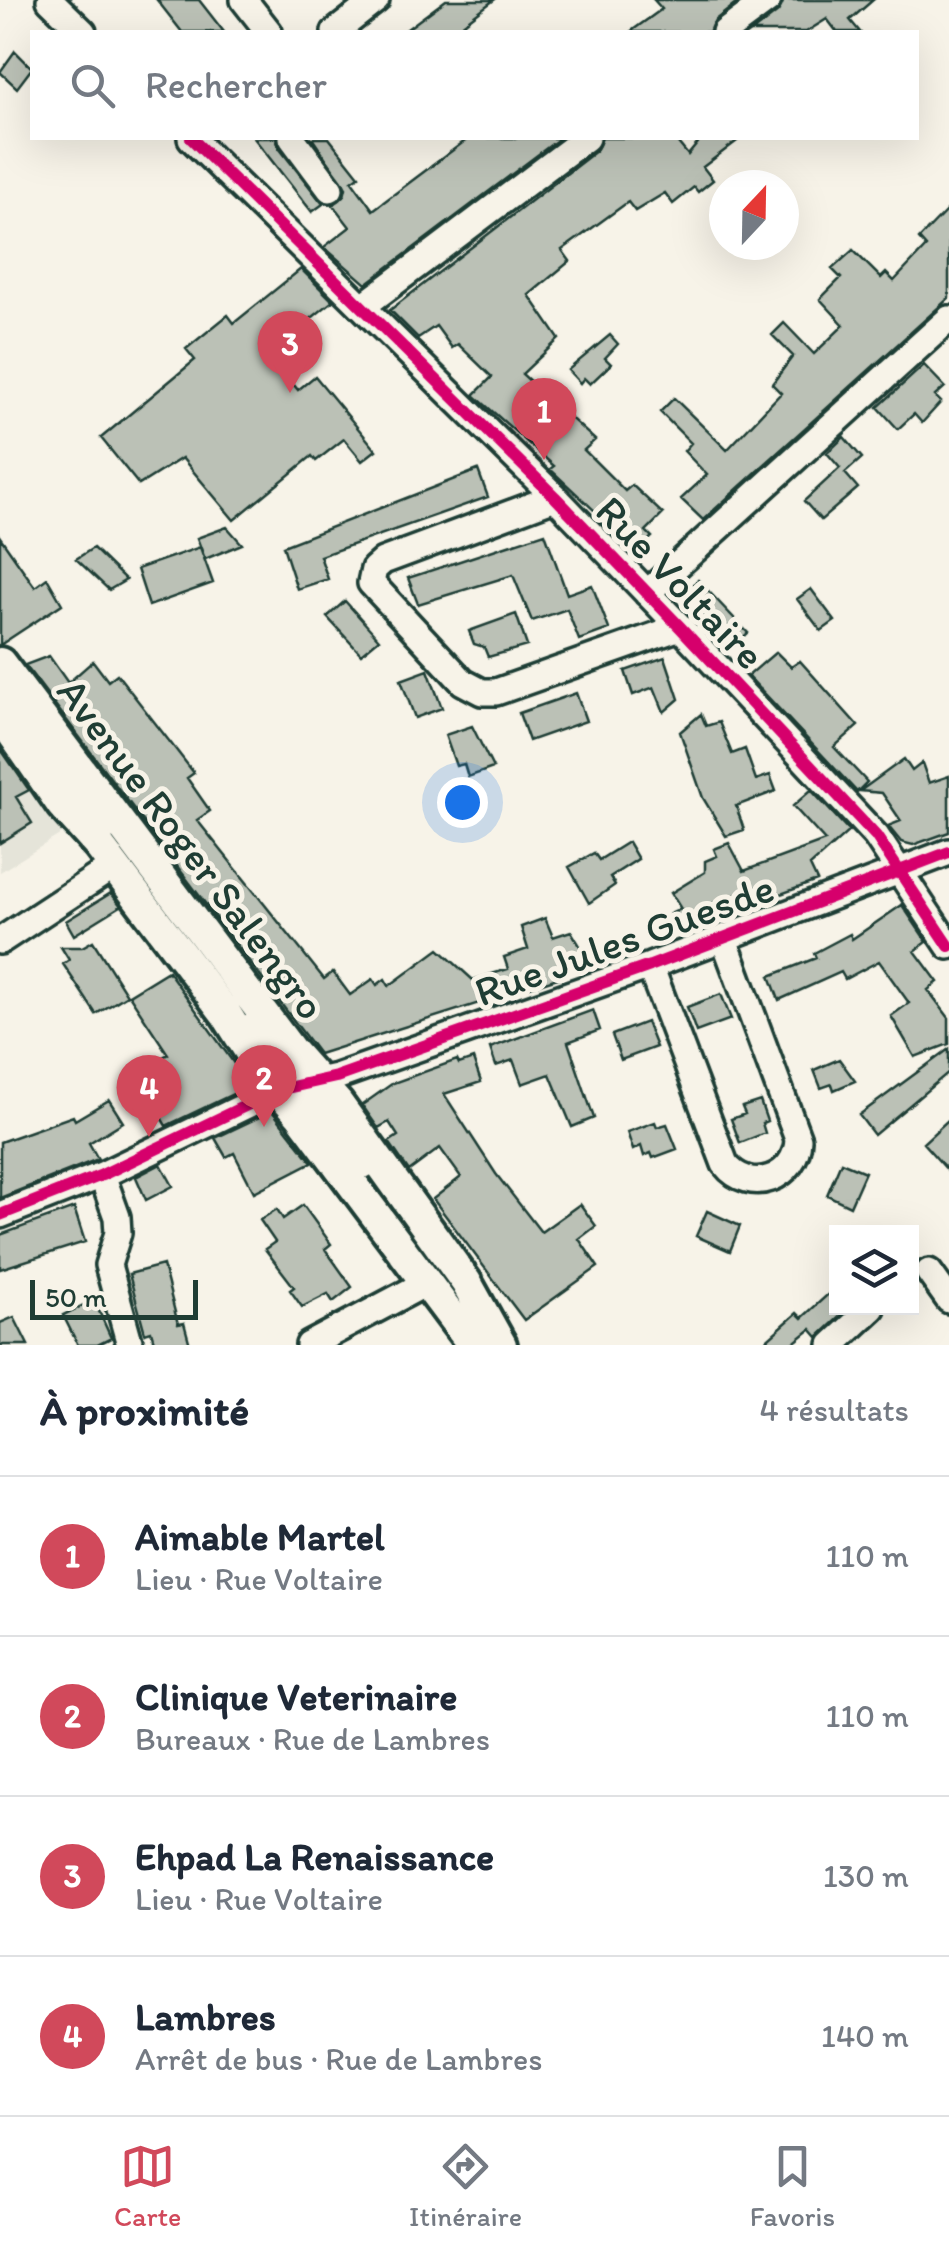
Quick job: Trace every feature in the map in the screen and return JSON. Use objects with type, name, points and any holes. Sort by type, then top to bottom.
[{"type":"main road","name":"Avenue Roger Salengro","points":[[0,663],[299,1086]]},
{"type":"main road","name":"Avenue Roger Salengro","points":[[0,715],[69,814],[299,1086]]},
{"type":"main road","points":[[299,1086],[426,1283],[473,1345]]},
{"type":"main road","points":[[299,1086],[466,1282],[500,1345]]},
{"type":"street","points":[[50,0],[81,30]]},
{"type":"street","points":[[244,0],[267,30]]},
{"type":"street","points":[[337,30],[376,0]]},
{"type":"street","points":[[728,30],[768,0]]},
{"type":"street","name":"Rue Voltaire","points":[[193,140],[555,497],[680,626],[876,836],[949,946]]},
{"type":"street","points":[[293,140],[330,189]]},
{"type":"street","points":[[363,306],[583,140]]},
{"type":"street","points":[[647,593],[949,319]]},
{"type":"street","points":[[555,497],[383,561],[371,583],[464,682],[482,692],[496,692],[680,626]]},
{"type":"street","points":[[0,681],[486,1345]]},
{"type":"street","points":[[0,696],[299,1086]]},
{"type":"street","name":"Rue Jules Guesde","points":[[0,1214],[102,1175],[299,1086],[650,966],[949,852]]},
{"type":"street","points":[[0,940],[114,866]]},
{"type":"street","name":"Rue Jules Guesde","points":[[650,966],[725,1164],[748,1180],[769,1180],[791,1164],[798,1139],[724,939]]},
{"type":"street","points":[[102,1175],[118,1217],[108,1264],[130,1345]]},
{"type":"street","points":[[929,1272],[949,1300]]},
{"type":"street","points":[[309,1345],[426,1283]]},
{"type":"street","points":[[832,1345],[864,1315]]},
{"type":"shaded area","points":[[33,787],[66,831],[0,872],[0,807]]},
{"type":"building","points":[[157,0],[199,0],[222,30],[180,30]]},
{"type":"building","points":[[446,0],[494,0],[455,30],[406,30]]},
{"type":"building","points":[[654,0],[741,0],[715,20],[710,30],[633,30],[662,9]]},
{"type":"building","points":[[784,0],[873,0],[850,20],[858,30],[835,30],[827,19],[809,30],[755,30],[778,12]]},
{"type":"building","points":[[15,51],[30,66],[17,88],[0,72]]},
{"type":"building","points":[[256,140],[277,140],[323,204],[312,212]]},
{"type":"building","points":[[313,140],[331,140],[359,176],[352,181],[373,210],[466,140],[557,140],[366,284],[324,247],[350,227],[333,205],[344,196],[346,188]]},
{"type":"building","points":[[601,140],[676,140],[688,155],[700,140],[738,140],[703,167],[709,183],[698,192],[694,187],[673,204],[665,193],[635,211],[628,202],[562,250],[570,261],[529,295],[559,339],[522,374],[595,440],[584,450],[625,491],[632,485],[663,514],[646,531],[652,537],[633,555],[594,510],[550,469],[554,466],[474,395],[492,377],[458,344],[452,348],[436,326],[418,338],[390,310],[596,151]]},
{"type":"building","points":[[949,208],[949,298],[703,520],[681,499],[707,475],[684,451],[691,443],[660,412],[674,398],[727,450],[781,393],[772,384],[793,356],[772,335],[784,323],[814,354],[844,325],[820,299],[841,278],[832,269],[853,250],[881,278],[886,273],[894,281],[926,247],[919,239]]},
{"type":"building","points":[[301,269],[333,301],[268,353],[298,390],[315,376],[376,450],[362,461],[344,439],[316,461],[312,456],[234,520],[182,458],[139,485],[101,438],[195,360],[186,349],[228,315],[234,323]]},
{"type":"building","points":[[610,335],[618,344],[605,358],[611,364],[590,384],[584,378],[580,383],[568,370]]},
{"type":"building","points":[[924,365],[945,387],[935,396],[941,402],[922,423],[914,414],[898,429],[878,407]]},
{"type":"building","points":[[844,437],[862,458],[845,473],[858,488],[821,520],[804,501],[840,468],[827,453]]},
{"type":"building","points":[[478,470],[488,497],[320,556],[328,579],[297,589],[283,546]]},
{"type":"building","points":[[227,527],[242,544],[205,559],[197,538]]},
{"type":"building","points":[[545,533],[567,594],[592,585],[609,629],[579,640],[567,609],[532,621],[513,575],[418,604],[408,578]]},
{"type":"building","points":[[0,537],[35,587],[47,578],[62,604],[0,645]]},
{"type":"building","points":[[200,547],[213,583],[149,606],[137,569]]},
{"type":"building","points":[[93,548],[126,580],[109,590],[76,559]]},
{"type":"building","points":[[698,580],[748,633],[733,647],[682,594]]},
{"type":"building","points":[[811,589],[835,621],[821,631],[797,599]]},
{"type":"building","points":[[345,601],[379,639],[361,654],[327,617]]},
{"type":"building","points":[[516,614],[527,646],[488,657],[484,647],[474,644],[469,631]]},
{"type":"building","points":[[776,652],[791,667],[800,661],[858,726],[834,747],[867,782],[857,792],[748,676]]},
{"type":"building","points":[[49,656],[68,683],[93,661],[108,681],[117,674],[194,773],[187,778],[210,811],[197,820],[324,979],[333,972],[350,995],[373,979],[377,985],[385,979],[389,986],[439,949],[473,980],[508,969],[504,957],[528,949],[521,927],[545,918],[553,937],[571,931],[585,954],[559,963],[564,976],[319,1054],[25,665]]},
{"type":"building","points":[[665,657],[679,699],[664,712],[654,687],[633,695],[625,671]]},
{"type":"building","points":[[428,670],[442,708],[415,718],[401,680]]},
{"type":"building","points":[[576,693],[586,721],[529,741],[519,713]]},
{"type":"building","points":[[701,714],[706,726],[719,722],[732,754],[745,749],[756,780],[770,775],[776,791],[736,806],[744,830],[726,836],[703,798],[680,732]]},
{"type":"building","points":[[472,726],[493,768],[468,777],[464,764],[456,766],[445,735]]},
{"type":"building","points":[[0,748],[29,790],[16,797],[32,823],[0,843]]},
{"type":"building","points":[[904,759],[912,771],[922,763],[929,783],[949,776],[949,832],[913,845],[901,842],[888,826],[901,821],[882,793],[860,791]]},
{"type":"building","points":[[811,790],[849,831],[810,866],[817,881],[767,899],[762,885],[700,908],[707,918],[680,932],[670,914],[681,909],[671,893],[705,872],[705,861],[717,856],[714,849],[729,843],[744,871],[825,841],[793,806]]},
{"type":"building","points":[[628,842],[638,859],[610,877],[615,885],[589,903],[569,867],[594,853],[599,860]]},
{"type":"building","points":[[111,893],[121,906],[74,935],[66,921]]},
{"type":"building","points":[[902,905],[927,942],[915,951],[938,982],[928,990],[949,1018],[949,1044],[915,1057],[891,1016],[909,1003],[879,961],[845,979],[841,972],[779,1000],[770,976],[816,958],[814,953],[850,934],[852,939]]},
{"type":"building","points":[[93,941],[127,995],[96,1014],[63,964],[69,960],[61,947],[82,947]]},
{"type":"building","points":[[168,971],[250,1086],[166,1126],[135,1073],[168,1054],[129,995]]},
{"type":"building","points":[[721,994],[731,1019],[696,1032],[687,1007]]},
{"type":"building","points":[[593,1010],[600,1030],[568,1042],[594,1118],[572,1127],[550,1074],[522,1084],[513,1060],[496,1066],[490,1048]]},
{"type":"building","points":[[646,1022],[656,1047],[621,1060],[612,1035]]},
{"type":"building","points":[[949,1049],[949,1072],[874,1135],[859,1115]]},
{"type":"building","points":[[473,1059],[481,1082],[444,1094],[496,1174],[541,1232],[580,1204],[596,1226],[579,1239],[598,1267],[524,1320],[433,1199],[461,1177],[440,1148],[409,1171],[389,1142],[398,1136],[389,1122],[378,1128],[362,1105],[393,1083],[457,1060],[459,1064]]},
{"type":"building","points":[[839,1059],[855,1081],[834,1090],[832,1084],[821,1088],[814,1070]]},
{"type":"building","points":[[109,1100],[123,1122],[89,1143],[98,1159],[0,1198],[0,1142],[73,1116],[75,1120]]},
{"type":"building","points":[[760,1101],[767,1121],[762,1123],[765,1133],[740,1143],[731,1119],[745,1114],[742,1107]]},
{"type":"building","points":[[272,1111],[312,1162],[254,1192],[234,1153],[226,1157],[215,1138]]},
{"type":"building","points":[[949,1119],[949,1172],[923,1143]]},
{"type":"building","points":[[655,1122],[657,1127],[667,1124],[677,1149],[653,1158],[651,1153],[644,1156],[641,1146],[633,1150],[627,1132]]},
{"type":"building","points":[[841,1162],[865,1172],[850,1206],[827,1195]]},
{"type":"building","points":[[161,1164],[173,1186],[146,1200],[136,1177]]},
{"type":"building","points":[[303,1205],[331,1244],[325,1249],[352,1287],[333,1302],[328,1294],[302,1307],[290,1290],[294,1287],[265,1249],[275,1242],[260,1220],[277,1209],[283,1219]]},
{"type":"building","points":[[74,1208],[85,1242],[0,1269],[0,1235]]},
{"type":"building","points":[[707,1211],[740,1226],[730,1251],[696,1236]]},
{"type":"building","points":[[163,1265],[178,1324],[184,1323],[190,1345],[155,1345],[151,1331],[145,1333],[129,1274]]},
{"type":"building","points":[[829,1293],[829,1315],[842,1315],[818,1337],[811,1329],[791,1345],[761,1345],[797,1313],[802,1318]]},
{"type":"building","points":[[94,1300],[111,1338],[97,1345],[78,1345],[63,1315]]},
{"type":"building","points":[[14,1317],[28,1345],[0,1345],[0,1323]]},
{"type":"cycle path","points":[[193,140],[555,497],[680,627],[876,836],[949,946]]},
{"type":"cycle path","points":[[0,1215],[102,1175],[278,1090],[336,1077],[650,966],[949,852]]},
{"type":"place","name":"Ehpad La Renaissance","points":[[290,393]]},
{"type":"place","name":"Aimable Martel","points":[[544,460]]},
{"type":"place","name":"Clinique Veterinaire","points":[[264,1127]]},
{"type":"place","name":"Lambres","points":[[149,1137]]}]
